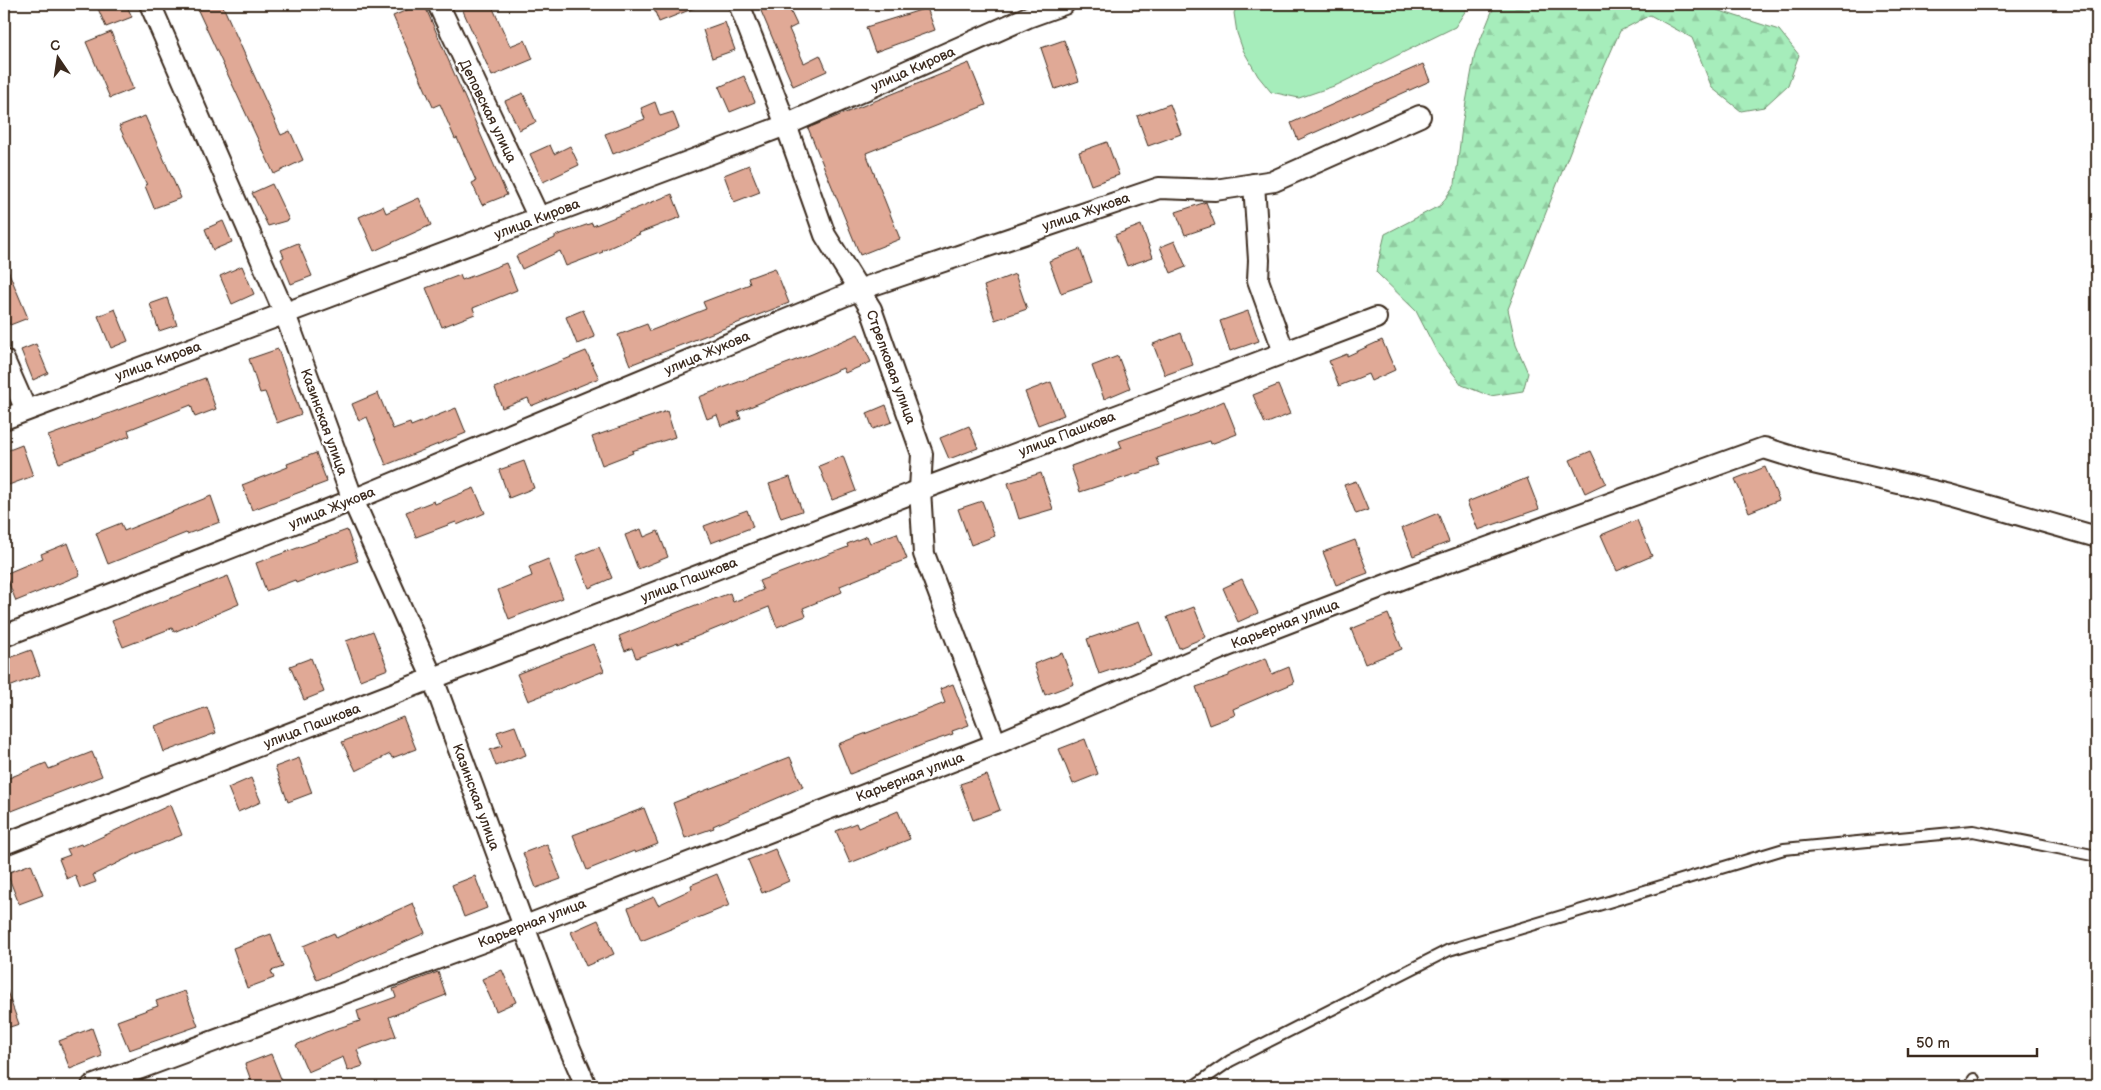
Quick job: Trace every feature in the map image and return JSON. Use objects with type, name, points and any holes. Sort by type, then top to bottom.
[{"type":"street","name":"Казинская улица","points":[[150,4],[284,314],[353,500],[433,679],[523,927],[564,1035],[586,1086]]},
{"type":"street","name":"Деповская улица","points":[[438,4],[539,218]]},
{"type":"street","name":"Стрелковая улица","points":[[739,4],[786,125],[825,235],[871,310],[922,454],[920,490],[924,554],[996,744]]},
{"type":"street","name":"улица Кирова","points":[[4,419],[786,125],[1025,11],[1064,4]]},
{"type":"street","name":"улица Жукова","points":[[4,636],[353,500],[858,290],[1159,188],[1214,190],[1274,181],[1420,116]]},
{"type":"street","points":[[1254,184],[1259,260],[1258,280],[1284,352]]},
{"type":"street","name":"улица Пашкова","points":[[4,844],[920,490],[1376,318]]},
{"type":"street","points":[[4,360],[26,410]]},
{"type":"street","name":"Карьерная улица","points":[[92,1086],[523,927],[996,744],[1222,648],[1412,575],[1764,448],[1809,462],[1950,495],[2097,537]]},
{"type":"lane","points":[[2090,4],[2097,7]]},
{"type":"lane","points":[[1194,1086],[1230,1060],[1448,950],[1784,849],[1973,831],[2097,856]]},
{"type":"green space","points":[[1238,4],[1470,4],[1455,27],[1337,85],[1299,98],[1271,92],[1258,76],[1243,50],[1237,33],[1234,13]]},
{"type":"green space","points":[[1495,4],[1709,4],[1717,10],[1779,30],[1799,55],[1788,85],[1764,107],[1741,111],[1712,88],[1692,38],[1650,15],[1620,31],[1595,88],[1508,309],[1516,345],[1528,373],[1523,391],[1490,396],[1462,385],[1438,354],[1416,311],[1376,272],[1385,234],[1441,205],[1455,184],[1463,119],[1475,53]]},
{"type":"building","points":[[96,4],[126,4],[132,17],[106,27]]},
{"type":"building","points":[[195,4],[222,4],[281,135],[290,131],[303,160],[274,174]]},
{"type":"building","points":[[424,4],[507,195],[482,205],[472,183],[476,181],[457,138],[455,139],[440,104],[433,107],[393,16]]},
{"type":"building","points":[[460,4],[491,4],[510,46],[525,40],[533,59],[492,76]]},
{"type":"building","points":[[652,4],[702,4],[702,5],[659,22]]},
{"type":"building","points":[[758,4],[787,4],[797,25],[789,29],[804,63],[820,55],[827,71],[793,86]]},
{"type":"building","points":[[927,8],[935,30],[875,52],[866,27]]},
{"type":"building","points":[[725,22],[735,50],[712,58],[703,30]]},
{"type":"building","points":[[111,32],[133,89],[110,98],[86,42]]},
{"type":"building","points":[[1064,40],[1079,81],[1055,89],[1041,48]]},
{"type":"building","points":[[969,63],[986,105],[866,153],[900,239],[860,255],[808,128]]},
{"type":"building","points":[[1423,64],[1430,81],[1298,140],[1291,123]]},
{"type":"building","points":[[744,76],[755,102],[730,112],[719,87]]},
{"type":"building","points":[[523,93],[536,122],[519,130],[505,101]]},
{"type":"building","points":[[655,102],[660,116],[673,112],[679,128],[613,154],[605,134],[645,119],[641,108]]},
{"type":"building","points":[[1170,104],[1181,134],[1148,146],[1137,116]]},
{"type":"building","points":[[145,116],[181,198],[154,208],[145,186],[147,185],[119,126]]},
{"type":"building","points":[[1107,142],[1119,175],[1091,185],[1079,152]]},
{"type":"building","points":[[550,145],[554,154],[570,146],[579,165],[543,182],[530,154]]},
{"type":"building","points":[[749,165],[760,192],[734,202],[724,175]]},
{"type":"building","points":[[272,184],[289,220],[268,226],[252,193]]},
{"type":"building","points":[[672,194],[681,217],[639,233],[603,252],[566,266],[560,251],[522,269],[516,256],[555,238],[555,236],[592,223],[593,226]]},
{"type":"building","points":[[419,198],[431,225],[374,251],[359,217],[383,206],[386,213]]},
{"type":"building","points":[[1206,202],[1215,225],[1185,235],[1176,212]]},
{"type":"building","points":[[223,221],[232,242],[213,250],[205,229]]},
{"type":"building","points":[[1141,225],[1153,257],[1127,266],[1115,235]]},
{"type":"building","points":[[1175,241],[1186,267],[1171,273],[1160,247]]},
{"type":"building","points":[[298,243],[312,276],[291,284],[281,259],[284,257],[281,250]]},
{"type":"building","points":[[1080,249],[1092,282],[1061,293],[1049,261]]},
{"type":"building","points":[[4,261],[28,318],[10,325],[4,310]]},
{"type":"building","points":[[506,263],[517,290],[473,308],[475,314],[442,327],[426,288],[460,275],[462,280]]},
{"type":"building","points":[[242,266],[254,294],[232,304],[220,276]]},
{"type":"building","points":[[775,268],[789,303],[630,365],[618,335],[647,324],[650,331],[706,309],[703,302],[750,284],[748,278]]},
{"type":"building","points":[[1015,274],[1027,309],[995,320],[984,286]]},
{"type":"building","points":[[167,298],[177,325],[159,331],[150,304]]},
{"type":"building","points":[[115,309],[128,341],[111,348],[98,316]]},
{"type":"building","points":[[583,310],[595,337],[577,344],[566,317]]},
{"type":"building","points":[[1248,311],[1259,341],[1230,351],[1220,321]]},
{"type":"building","points":[[1181,333],[1193,365],[1165,375],[1153,344]]},
{"type":"building","points":[[858,334],[871,362],[845,373],[843,368],[738,412],[741,419],[721,426],[717,415],[707,419],[699,397],[812,354]]},
{"type":"building","points":[[1382,340],[1395,370],[1371,381],[1368,374],[1339,386],[1329,361],[1347,354],[1347,356]]},
{"type":"building","points":[[36,344],[48,373],[33,380],[21,350]]},
{"type":"building","points":[[278,349],[301,414],[277,423],[265,392],[260,393],[249,359]]},
{"type":"building","points":[[586,351],[599,378],[531,406],[528,398],[502,408],[495,388]]},
{"type":"building","points":[[1118,356],[1130,388],[1104,399],[1092,366]]},
{"type":"building","points":[[205,378],[216,409],[195,417],[191,405],[128,430],[130,436],[59,463],[48,436]]},
{"type":"building","points":[[1051,382],[1064,415],[1038,425],[1025,392]]},
{"type":"building","points":[[1278,385],[1290,414],[1265,424],[1253,395]]},
{"type":"building","points":[[378,393],[393,429],[410,423],[411,426],[456,408],[466,433],[386,465],[367,417],[359,421],[352,404]]},
{"type":"building","points":[[1224,401],[1237,434],[1211,444],[1210,441],[1157,458],[1160,466],[1080,492],[1071,466],[1122,448],[1119,441],[1199,413]]},
{"type":"building","points":[[886,405],[892,422],[873,429],[867,413]]},
{"type":"building","points":[[667,411],[675,437],[632,451],[633,453],[602,465],[592,437]]},
{"type":"building","points":[[969,426],[978,448],[949,459],[940,438]]},
{"type":"building","points":[[22,445],[33,476],[6,486],[4,478],[4,452]]},
{"type":"building","points":[[1591,451],[1606,483],[1585,493],[1570,460]]},
{"type":"building","points":[[316,453],[327,482],[252,510],[242,485],[288,467],[287,464]]},
{"type":"building","points":[[843,456],[856,491],[832,500],[819,466]]},
{"type":"building","points":[[524,461],[534,488],[509,498],[499,470]]},
{"type":"building","points":[[1765,467],[1779,500],[1749,512],[1735,479]]},
{"type":"building","points":[[1041,473],[1053,509],[1019,519],[1008,483]]},
{"type":"building","points":[[790,477],[802,511],[781,518],[769,484]]},
{"type":"building","points":[[1527,478],[1539,509],[1478,530],[1467,502]]},
{"type":"building","points":[[1356,481],[1368,510],[1356,514],[1344,485]]},
{"type":"building","points":[[474,488],[485,513],[457,525],[456,522],[416,537],[406,512],[434,501],[435,504]]},
{"type":"building","points":[[211,496],[220,522],[186,533],[108,564],[96,533],[121,523],[124,531]]},
{"type":"building","points":[[982,501],[995,536],[971,545],[958,509]]},
{"type":"building","points":[[747,510],[753,527],[711,543],[704,526]]},
{"type":"building","points":[[1438,513],[1449,542],[1413,556],[1402,528]]},
{"type":"building","points":[[1637,520],[1652,556],[1617,571],[1601,535]]},
{"type":"building","points":[[641,529],[644,537],[658,531],[668,557],[638,569],[625,535]]},
{"type":"building","points":[[347,530],[358,561],[296,583],[295,580],[266,591],[256,563]]},
{"type":"building","points":[[897,533],[907,559],[840,586],[842,592],[803,608],[806,616],[777,627],[769,607],[678,644],[636,658],[632,648],[625,651],[619,636],[730,593],[733,602],[763,590],[759,581],[848,547],[847,544],[867,536],[870,543]]},
{"type":"building","points":[[1355,540],[1368,573],[1336,585],[1323,552]]},
{"type":"building","points":[[68,543],[80,575],[16,601],[5,574],[43,558],[41,554]]},
{"type":"building","points":[[599,547],[612,578],[589,588],[576,556]]},
{"type":"building","points":[[548,559],[563,598],[509,619],[498,590],[532,576],[529,567]]},
{"type":"building","points":[[228,576],[239,604],[174,632],[172,628],[123,647],[112,621]]},
{"type":"building","points":[[1242,579],[1258,613],[1238,622],[1223,588]]},
{"type":"building","points":[[1194,607],[1206,637],[1179,648],[1167,617]]},
{"type":"building","points":[[1388,614],[1402,649],[1365,664],[1351,629]]},
{"type":"building","points":[[1139,621],[1152,656],[1099,674],[1087,639]]},
{"type":"building","points":[[373,631],[388,669],[360,680],[346,641]]},
{"type":"building","points":[[593,644],[604,671],[528,701],[517,674]]},
{"type":"building","points":[[31,650],[40,675],[4,689],[4,660]]},
{"type":"building","points":[[1062,653],[1074,684],[1045,695],[1034,664]]},
{"type":"building","points":[[311,658],[324,692],[304,700],[290,666]]},
{"type":"building","points":[[1266,658],[1272,674],[1289,667],[1294,683],[1233,709],[1235,715],[1209,725],[1196,687],[1229,676],[1229,674]]},
{"type":"building","points":[[953,684],[969,725],[952,731],[953,734],[850,774],[838,744],[945,703],[940,689]]},
{"type":"building","points":[[207,707],[216,733],[164,752],[155,726]]},
{"type":"building","points":[[403,717],[416,749],[392,758],[390,754],[356,771],[342,742]]},
{"type":"building","points":[[515,726],[526,755],[496,766],[490,750],[502,746],[497,732]]},
{"type":"building","points":[[1085,739],[1098,774],[1073,784],[1059,749]]},
{"type":"building","points":[[92,752],[102,776],[4,814],[4,780],[46,763],[49,769]]},
{"type":"building","points":[[790,757],[803,787],[713,826],[714,828],[685,838],[673,803]]},
{"type":"building","points":[[299,758],[312,793],[288,802],[275,767]]},
{"type":"building","points":[[987,775],[1000,810],[973,820],[960,784]]},
{"type":"building","points":[[251,778],[261,802],[238,812],[228,788]]},
{"type":"building","points":[[170,805],[182,835],[138,853],[93,875],[96,882],[80,888],[75,875],[67,879],[59,859],[70,855],[67,849],[81,844],[82,846]]},
{"type":"building","points":[[644,808],[658,844],[635,853],[634,851],[587,870],[573,835]]},
{"type":"building","points":[[898,811],[910,839],[850,863],[836,831],[856,823],[858,828]]},
{"type":"building","points":[[547,844],[561,879],[536,888],[523,853]]},
{"type":"building","points":[[775,849],[789,881],[762,893],[748,860]]},
{"type":"building","points":[[31,864],[43,895],[19,904],[7,873]]},
{"type":"building","points":[[717,874],[730,905],[641,941],[628,908],[654,897],[658,905],[692,889],[691,885]]},
{"type":"building","points":[[475,876],[487,908],[464,917],[452,885]]},
{"type":"building","points":[[413,903],[425,933],[317,980],[303,946],[334,933],[336,938]]},
{"type":"building","points":[[598,920],[614,954],[586,966],[571,932]]},
{"type":"building","points":[[271,934],[283,967],[271,971],[274,978],[247,988],[233,948]]},
{"type":"building","points":[[502,970],[516,1002],[496,1011],[482,979]]},
{"type":"building","points":[[438,972],[446,995],[389,1017],[396,1036],[357,1050],[363,1066],[348,1071],[343,1057],[308,1072],[296,1045],[326,1032],[360,1021],[357,1011],[396,997],[393,989]]},
{"type":"building","points":[[4,986],[19,1024],[4,1029]]},
{"type":"building","points":[[185,991],[198,1026],[129,1050],[117,1021],[158,1006],[156,1001]]},
{"type":"building","points":[[92,1028],[102,1056],[70,1069],[59,1041]]},
{"type":"building","points":[[271,1054],[284,1086],[253,1086],[245,1064]]}]
